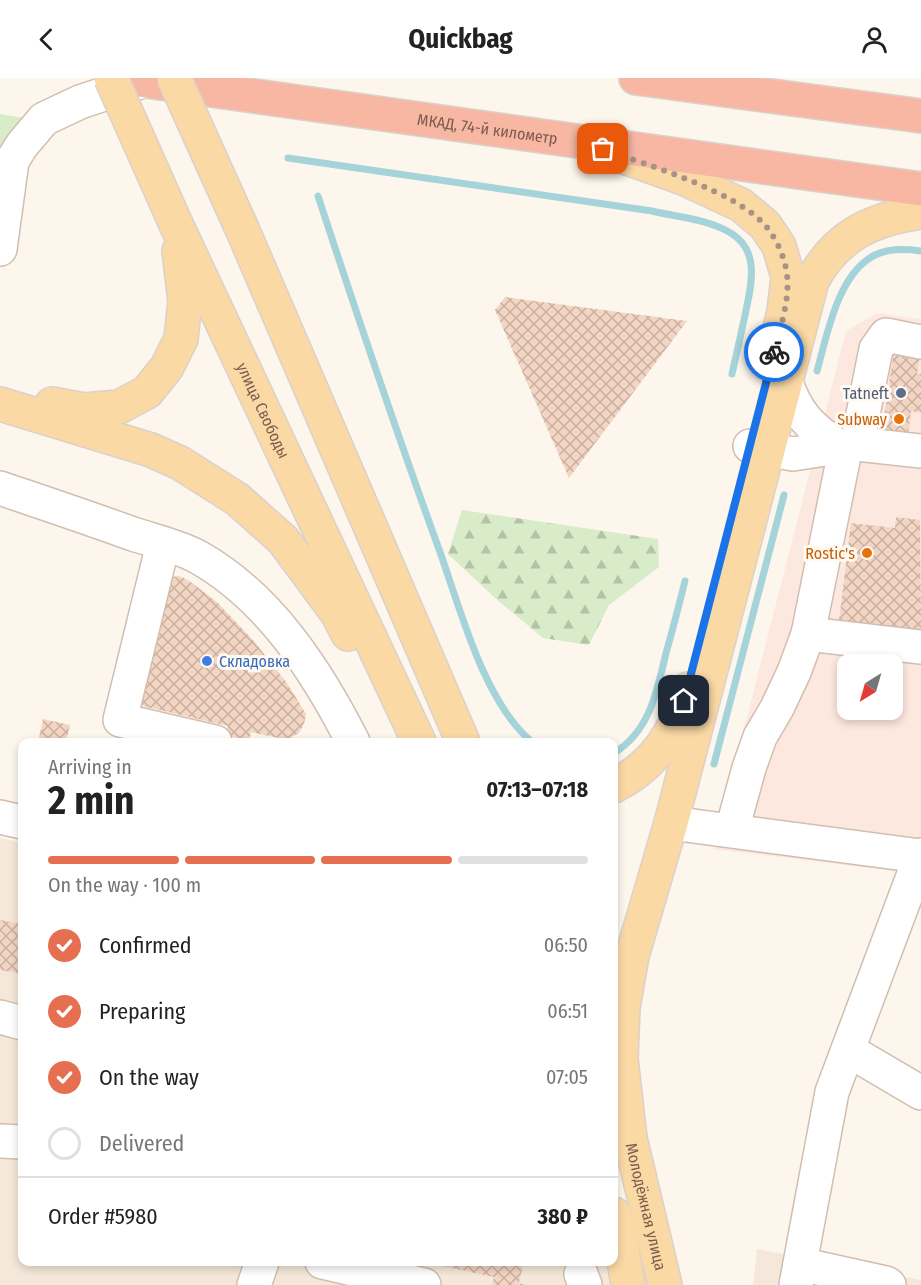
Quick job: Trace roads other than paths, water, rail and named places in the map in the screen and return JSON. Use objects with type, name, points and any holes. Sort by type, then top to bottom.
[{"type":"highway","points":[[636,78],[921,116]]},
{"type":"highway","name":"МКАД, 74-й километр","points":[[148,79],[921,189]]},
{"type":"main road","name":"улица Свободы","points":[[111,78],[175,222],[416,738]]},
{"type":"main road","points":[[148,79],[243,231],[461,738]]},
{"type":"main road","points":[[584,142],[683,178],[741,205],[765,225],[779,246],[788,277],[784,311],[758,448],[672,823],[632,956],[623,1006],[621,1059],[630,1138]]},
{"type":"main road","points":[[618,784],[633,777],[653,758],[670,735],[684,701],[758,448],[785,379],[812,282],[822,263],[839,244],[860,229],[898,215],[921,212]]},
{"type":"main road","points":[[0,389],[41,402],[84,410],[119,407],[147,392],[167,367],[181,339],[185,301],[175,222]]},
{"type":"main road","points":[[0,404],[150,450],[180,464],[237,499],[283,540],[306,569],[337,613],[382,695],[415,738]]},
{"type":"main road","points":[[416,634],[480,738]]},
{"type":"main road","name":"Молодёжная улица","points":[[618,1106],[630,1138],[665,1285]]},
{"type":"main road","name":"Молодёжная улица","points":[[618,1229],[628,1285]]},
{"type":"street","points":[[0,249],[6,160],[45,119],[80,102],[148,79]]},
{"type":"street","points":[[732,830],[760,737],[790,681],[808,634],[847,445],[876,349],[886,335],[921,342]]},
{"type":"street","points":[[785,379],[791,398],[814,430],[847,445]]},
{"type":"street","points":[[758,448],[792,454],[847,445],[921,451]]},
{"type":"street","points":[[0,488],[195,556],[227,575],[264,609],[304,659],[333,702],[351,738]]},
{"type":"street","points":[[163,544],[120,720],[198,738]]},
{"type":"street","points":[[808,634],[921,647]]},
{"type":"street","points":[[0,817],[18,821]]},
{"type":"street","points":[[672,823],[921,855],[832,1092],[798,1274],[889,1285]]},
{"type":"street","points":[[0,1017],[18,1022]]},
{"type":"street","points":[[848,1050],[921,1093]]},
{"type":"street","points":[[0,1141],[18,1142]]},
{"type":"street","points":[[254,1285],[261,1266]]},
{"type":"street","points":[[340,1266],[424,1285]]},
{"type":"waterway","points":[[288,158],[652,211],[702,221],[729,232],[747,249],[752,272],[732,374]]},
{"type":"waterway","points":[[318,196],[362,330],[476,654],[500,704],[528,738]]},
{"type":"waterway","points":[[817,371],[836,306],[843,290],[862,264],[886,251],[921,251]]},
{"type":"waterway","points":[[714,764],[784,495]]},
{"type":"waterway","points":[[618,750],[636,733],[650,709],[685,581]]},
{"type":"place","name":"Tatneft","points":[[901,393]]},
{"type":"place","name":"Subway","points":[[899,419]]},
{"type":"place","name":"Rostic's","points":[[867,553]]},
{"type":"place","name":"Складовка","points":[[207,661]]}]
